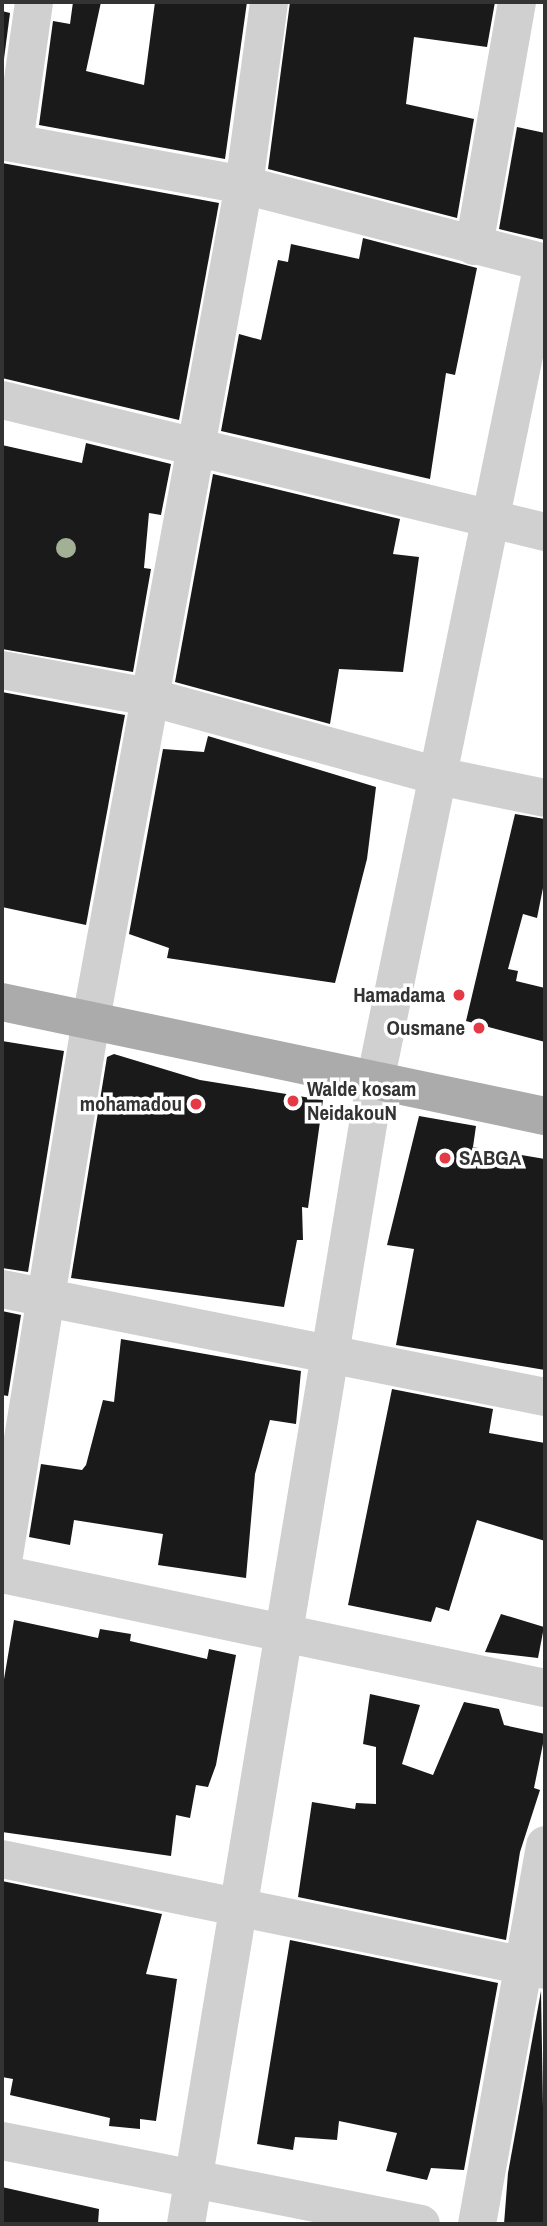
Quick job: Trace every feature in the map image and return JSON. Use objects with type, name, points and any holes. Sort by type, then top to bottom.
[{"type":"main road","points":[[2,1002],[545,1116]]},
{"type":"street","points":[[34,2],[8,142],[244,185],[544,263],[488,520],[375,1082],[333,1353],[283,1634],[186,2224]]},
{"type":"street","points":[[2,1568],[49,1298],[91,1020],[193,442],[244,185],[269,2]]},
{"type":"street","points":[[474,246],[517,2]]},
{"type":"street","points":[[2,400],[193,442],[488,520],[545,532]]},
{"type":"street","points":[[2,670],[149,697],[438,776],[545,798]]},
{"type":"street","points":[[2,1289],[545,1397]]},
{"type":"street","points":[[2,1574],[545,1688]]},
{"type":"street","points":[[477,2224],[535,1968],[545,1845]]},
{"type":"street","points":[[2,1858],[535,1968]]},
{"type":"street","points":[[2,2141],[193,2182],[421,2224]]},
{"type":"building","points":[[73,2],[101,2],[86,71],[144,85],[155,2],[247,2],[225,159],[39,125],[53,21],[70,24]]},
{"type":"building","points":[[290,2],[495,2],[487,47],[414,37],[406,104],[474,119],[457,218],[268,169]]},
{"type":"building","points":[[2,11],[10,13],[2,74]]},
{"type":"building","points":[[517,127],[545,133],[545,240],[499,229]]},
{"type":"building","points":[[2,163],[219,203],[179,420],[2,378]]},
{"type":"building","points":[[363,238],[477,268],[455,375],[446,373],[430,479],[221,431],[239,334],[261,340],[278,260],[288,262],[291,244],[359,259]]},
{"type":"building","points":[[86,443],[171,464],[161,515],[149,513],[144,568],[151,569],[133,672],[2,649],[2,445],[82,463]]},
{"type":"building","points":[[213,474],[400,519],[393,554],[419,557],[403,672],[339,669],[330,724],[175,682]]},
{"type":"building","points":[[2,692],[125,715],[86,925],[2,907]]},
{"type":"building","points":[[208,736],[376,787],[367,859],[335,983],[167,958],[169,948],[129,934],[163,749],[204,752]]},
{"type":"building","points":[[515,814],[545,819],[545,878],[537,918],[523,914],[508,969],[518,971],[516,981],[545,988],[545,1042],[466,1021]]},
{"type":"building","points":[[2,1041],[64,1051],[28,1272],[2,1268]]},
{"type":"building","points":[[114,1054],[200,1080],[323,1100],[308,1208],[302,1207],[303,1240],[297,1240],[284,1307],[71,1278],[107,1057]]},
{"type":"building","points":[[419,1116],[476,1126],[473,1147],[545,1159],[545,1370],[396,1345],[414,1249],[387,1245]]},
{"type":"building","points":[[2,1311],[21,1315],[8,1396],[2,1395]]},
{"type":"building","points":[[121,1339],[301,1371],[296,1424],[270,1420],[255,1474],[246,1578],[158,1565],[163,1534],[74,1520],[70,1545],[29,1537],[41,1464],[82,1470],[86,1465],[103,1400],[114,1402]]},
{"type":"building","points":[[392,1389],[493,1409],[489,1433],[545,1443],[545,1541],[477,1520],[449,1611],[436,1607],[431,1622],[348,1605]]},
{"type":"building","points":[[501,1614],[544,1627],[538,1658],[485,1652]]},
{"type":"building","points":[[14,1620],[98,1638],[100,1629],[131,1634],[130,1641],[207,1659],[209,1649],[236,1655],[216,1765],[208,1787],[196,1785],[190,1818],[176,1815],[171,1856],[2,1832],[2,1691]]},
{"type":"building","points":[[370,1694],[420,1705],[402,1764],[433,1775],[464,1702],[499,1709],[504,1725],[545,1734],[534,1788],[540,1790],[520,1852],[506,1940],[298,1897],[312,1802],[355,1809],[356,1803],[376,1804],[376,1747],[363,1744]]},
{"type":"building","points":[[2,1881],[162,1914],[146,1974],[177,1979],[156,2121],[140,2119],[140,2129],[109,2126],[110,2118],[10,2095],[13,2079],[2,2077]]},
{"type":"building","points":[[290,1940],[498,1983],[464,2170],[431,2168],[427,2180],[386,2171],[397,2133],[339,2121],[337,2140],[295,2137],[293,2150],[257,2144]]},
{"type":"building","points":[[541,1991],[545,2224],[504,2224],[508,2173]]},
{"type":"building","points":[[2,2187],[99,2209],[98,2224],[2,2224]]},
{"type":"place","name":"Hamadama","points":[[459,995]]},
{"type":"place","name":"Ousmane","points":[[479,1028]]},
{"type":"place","name":"Walde kosam NeidakouN","points":[[293,1101]]},
{"type":"place","name":"mohamadou","points":[[196,1104]]},
{"type":"place","name":"SABGA","points":[[445,1158]]}]
